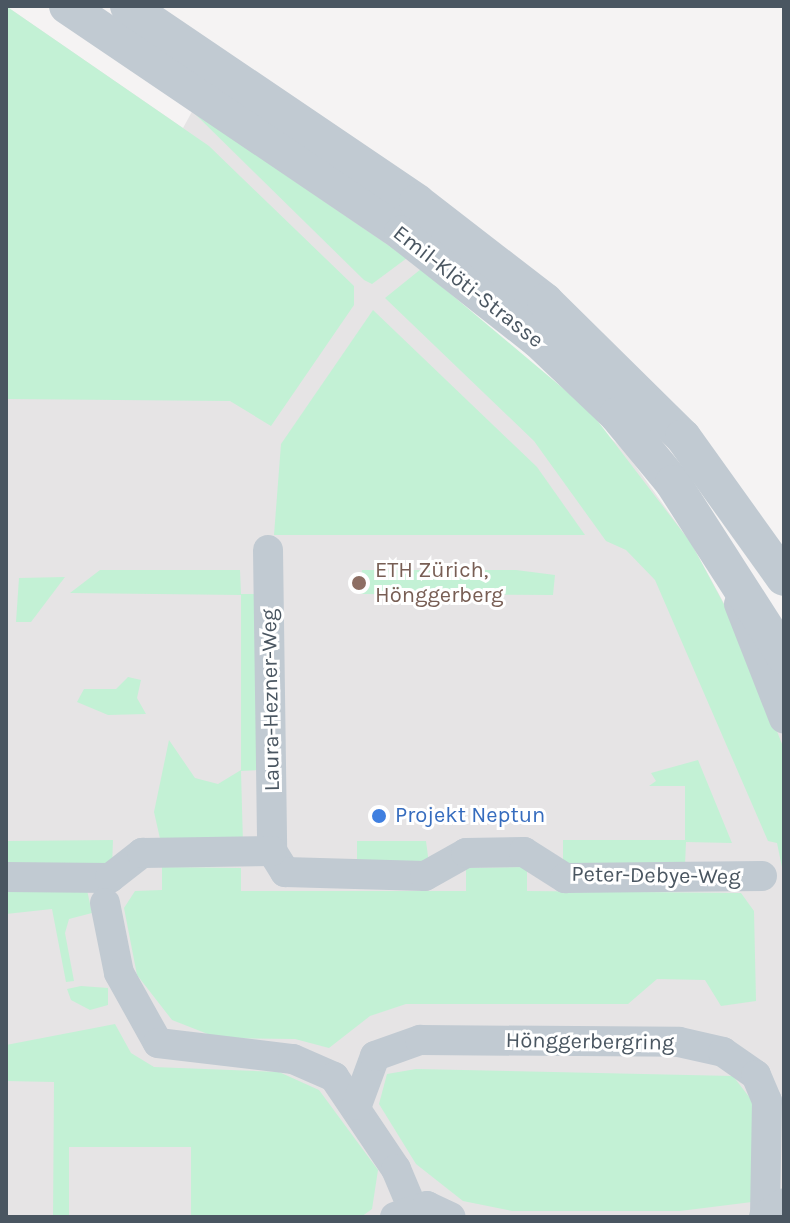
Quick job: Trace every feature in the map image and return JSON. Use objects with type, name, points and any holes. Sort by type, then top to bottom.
[{"type":"street","name":"Emil-Klöti-Strasse","points":[[67,6],[402,233],[538,340],[617,415],[712,535],[784,656]]},
{"type":"street","name":"Emil-Klöti-Strasse","points":[[128,6],[417,202],[545,301],[683,437],[784,578]]},
{"type":"street","points":[[712,535],[784,719]]},
{"type":"street","name":"Laura-Hezner-Weg","points":[[268,550],[272,851]]},
{"type":"street","points":[[6,877],[110,878],[142,853],[272,851]]},
{"type":"street","name":"Peter-Debye-Weg","points":[[272,851],[285,872],[425,876],[466,853],[524,852],[565,878],[762,876]]},
{"type":"street","points":[[105,903],[119,973],[158,1043],[293,1059],[334,1077],[357,1105],[403,1212],[451,1217]]},
{"type":"street","name":"Hönggerbergring","points":[[357,1105],[375,1056],[420,1040],[679,1042],[723,1052],[756,1075],[767,1101],[764,1217]]},
{"type":"street","points":[[764,1217],[784,1203]]},
{"type":"shaded area","name":"ETH Zürich, Hönggerberg","points":[[6,6],[183,128],[194,108],[407,258],[624,450],[691,543],[784,713],[784,1217],[6,1217]]},
{"type":"green space","points":[[6,6],[209,146],[354,286],[354,305],[271,426],[230,401],[6,399]]},
{"type":"green space","points":[[192,111],[407,258],[372,284],[364,280]]},
{"type":"green space","points":[[421,269],[590,411],[691,543],[734,623],[784,749],[784,877],[777,843],[768,841],[655,580],[626,550],[606,541],[534,441],[385,298]]},
{"type":"green space","points":[[373,310],[537,467],[585,535],[274,535],[281,444]]},
{"type":"green space","points":[[100,570],[240,570],[241,594],[258,594],[259,770],[241,771],[243,844],[161,843],[154,812],[169,740],[195,778],[218,784],[241,770],[241,595],[70,593]]},
{"type":"green space","points":[[362,570],[516,570],[555,575],[553,595],[359,594]]},
{"type":"green space","points":[[65,577],[31,622],[16,622],[19,578]]},
{"type":"green space","points":[[128,677],[141,680],[137,698],[146,714],[108,715],[77,702],[84,689],[116,689]]},
{"type":"green space","points":[[698,760],[732,843],[686,842],[685,865],[563,865],[563,840],[685,840],[685,786],[649,786],[656,781],[651,773]]},
{"type":"green space","points":[[113,840],[112,866],[6,866],[6,841]]},
{"type":"green space","points":[[357,841],[426,841],[429,864],[357,865]]},
{"type":"green space","points":[[162,867],[241,868],[241,891],[466,891],[466,868],[527,867],[527,891],[741,893],[754,911],[756,1001],[721,1006],[705,980],[657,979],[628,1004],[406,1004],[370,1016],[329,1048],[295,1039],[218,1038],[172,1020],[137,975],[124,908],[135,891],[162,890]]},
{"type":"green space","points":[[6,890],[87,890],[92,913],[69,919],[65,933],[74,981],[66,982],[52,909],[6,914]]},
{"type":"green space","points":[[81,986],[108,988],[108,1005],[90,1010],[71,1000],[67,989]]},
{"type":"green space","points":[[115,1024],[131,1053],[154,1067],[279,1072],[319,1090],[378,1170],[372,1209],[361,1217],[191,1217],[191,1147],[69,1147],[69,1217],[53,1217],[54,1082],[6,1081],[6,1045]]},
{"type":"green space","points":[[416,1069],[733,1076],[753,1102],[752,1202],[680,1211],[512,1211],[463,1201],[416,1164],[379,1104],[387,1074]]},
{"type":"place","name":"ETH Zürich, Hönggerberg","points":[[359,583]]},
{"type":"place","name":"Projekt Neptun","points":[[379,816]]}]
